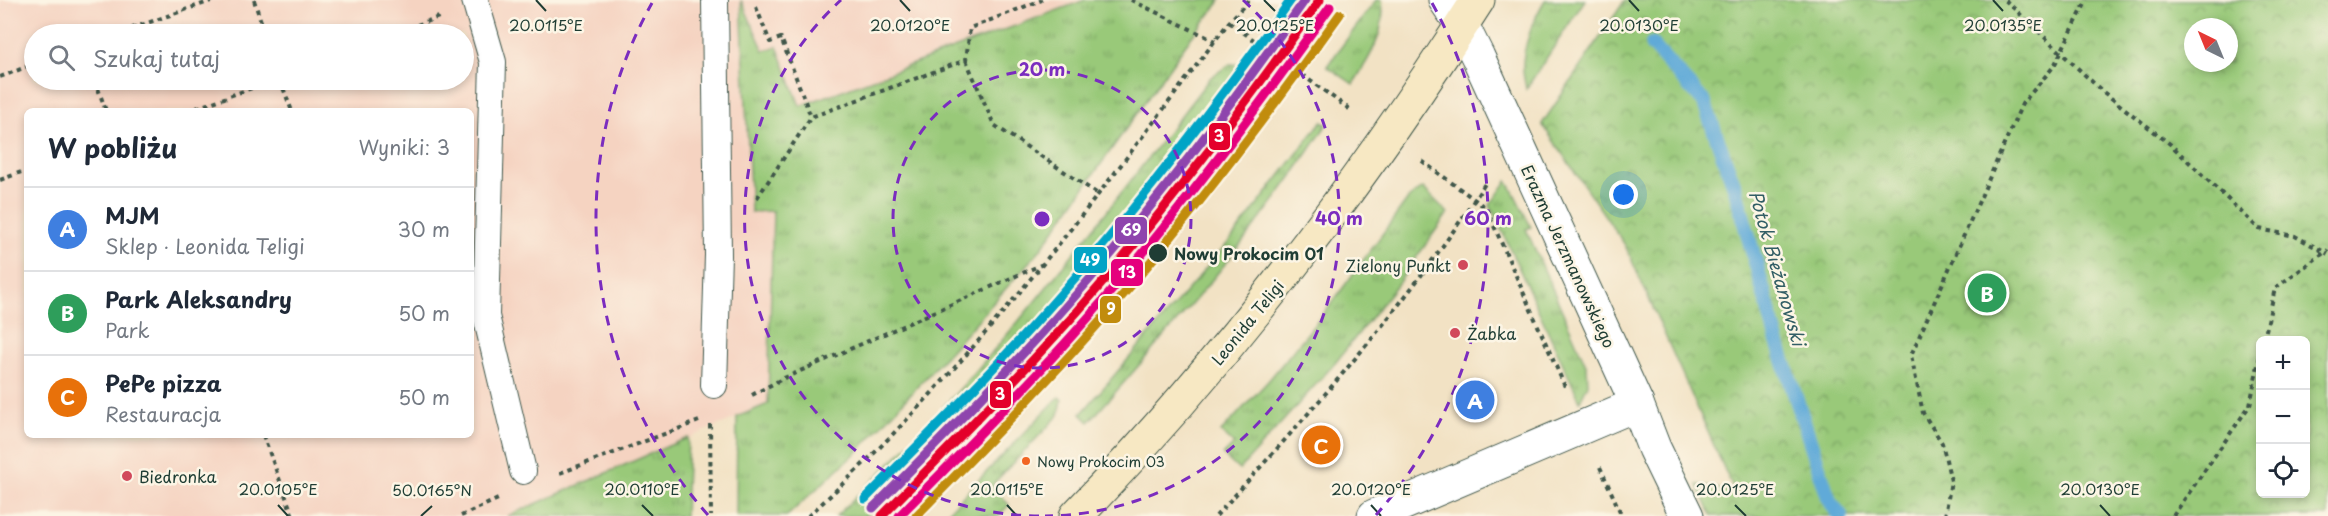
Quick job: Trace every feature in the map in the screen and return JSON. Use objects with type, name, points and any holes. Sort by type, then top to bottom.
[{"type":"street","name":"Erazma Jerzmanowskiego","points":[[1462,8],[1637,404],[1654,448],[1687,516]]},
{"type":"street","name":"Leonida Teligi","points":[[1076,516],[1198,382],[1284,277],[1363,172],[1462,8]]},
{"type":"street","points":[[1374,516],[1637,404]]},
{"type":"lane","points":[[714,385],[718,255],[715,0]]},
{"type":"lane","points":[[476,1],[493,62],[486,316],[523,471]]},
{"type":"path","points":[[145,24],[214,0]]},
{"type":"path","points":[[254,0],[262,24]]},
{"type":"path","points":[[754,0],[770,42],[781,38],[811,117]]},
{"type":"path","points":[[1042,0],[970,28],[966,60],[994,125],[1098,194]]},
{"type":"path","points":[[1131,0],[1215,41]]},
{"type":"path","points":[[808,516],[940,385],[1044,264],[1228,22],[1249,0]]},
{"type":"path","points":[[2005,0],[2102,91],[2170,144],[2259,229],[2295,237],[2327,252],[2276,288],[2265,336]]},
{"type":"path","points":[[1945,516],[1951,481],[1942,443],[1923,413],[1911,355],[2022,105],[2062,54],[2087,0]]},
{"type":"path","points":[[417,24],[476,1]]},
{"type":"path","points":[[1228,22],[1345,106]]},
{"type":"path","points":[[718,255],[811,117],[966,60]]},
{"type":"path","points":[[0,77],[24,68]]},
{"type":"path","points":[[99,90],[105,108]]},
{"type":"path","points":[[196,108],[246,90]]},
{"type":"path","points":[[284,90],[291,108]]},
{"type":"path","points":[[0,180],[24,171]]},
{"type":"path","points":[[1440,174],[1486,208],[1622,516]]},
{"type":"path","points":[[1216,516],[1293,432],[1386,321],[1490,176]]},
{"type":"path","points":[[751,395],[782,378],[1044,264]]},
{"type":"path","points":[[2173,516],[2250,405],[2256,376]]},
{"type":"path","points":[[557,474],[710,417],[711,516]]},
{"type":"path","points":[[264,438],[293,516]]},
{"type":"path","points":[[461,516],[503,496]]},
{"type":"shaded area","points":[[0,0],[1085,0],[799,106],[777,46],[764,51],[742,1],[751,212],[773,210],[768,404],[508,516],[0,516]]},
{"type":"green space","points":[[741,0],[764,51],[777,46],[800,106],[1085,0],[1221,0],[1186,44],[1040,250],[858,451],[787,516],[736,516],[737,417],[768,404],[773,211],[751,212]]},
{"type":"green space","points":[[1289,0],[1307,0],[1282,35],[1275,30],[1274,22]]},
{"type":"green space","points":[[1376,0],[1382,0],[1383,11],[1379,34],[1371,55],[1353,84],[1327,66]]},
{"type":"green space","points":[[1545,0],[1585,0],[1526,89],[1523,72],[1524,52],[1533,24]]},
{"type":"green space","points":[[1625,0],[2328,0],[2328,516],[1712,516],[1697,484],[1735,493],[1625,245],[1542,124]]},
{"type":"green space","points":[[1230,64],[1241,65],[1255,73],[1130,231],[1052,324],[984,398],[865,516],[836,516],[938,414],[986,360],[1077,249],[1210,78]]},
{"type":"green space","points":[[1322,121],[1327,124],[1244,241],[1089,422],[1081,414],[1233,237]]},
{"type":"green space","points":[[1507,181],[1531,227],[1526,229],[1587,367],[1588,384],[1580,401],[1490,205]]},
{"type":"green space","points":[[1423,188],[1448,213],[1399,282],[1336,362],[1239,470],[1223,455],[1234,444],[1221,432],[1269,380],[1329,307],[1408,199]]},
{"type":"green space","points":[[1059,397],[1062,400],[1059,415],[992,485],[1009,505],[998,516],[944,516]]},
{"type":"green space","points":[[688,438],[685,516],[508,516],[668,446]]},
{"type":"waterway","name":"Potok Bieżanowski","points":[[1652,45],[1704,102],[1735,188],[1777,340],[1830,502],[1841,516]]},
{"type":"tram line","name":"3","points":[[882,516],[1029,364],[1109,275],[1202,159],[1320,0]]},
{"type":"transit line","name":"49","points":[[865,499],[988,373],[1091,260],[1236,76],[1291,0]]},
{"type":"transit line","name":"69","points":[[873,508],[1021,356],[1100,268],[1191,155],[1305,0]]},
{"type":"transit line","name":"13","points":[[899,516],[995,419],[1119,282],[1212,166],[1330,7]]},
{"type":"transit line","name":"9","points":[[916,516],[1053,374],[1129,288],[1222,172],[1340,14]]},
{"type":"place","name":"Nowy Prokocim 01","points":[[1158,253]]},
{"type":"place","name":"Zielony Punkt","points":[[1463,265]]},
{"type":"place","name":"Park Aleksandry","points":[[1987,293]]},
{"type":"place","name":"Żabka","points":[[1455,333]]},
{"type":"place","name":"MJM","points":[[1475,400]]},
{"type":"place","name":"PePe pizza","points":[[1321,445]]},
{"type":"place","name":"Nowy Prokocim 03","points":[[1026,461]]},
{"type":"place","name":"Biedronka","points":[[127,476]]}]
